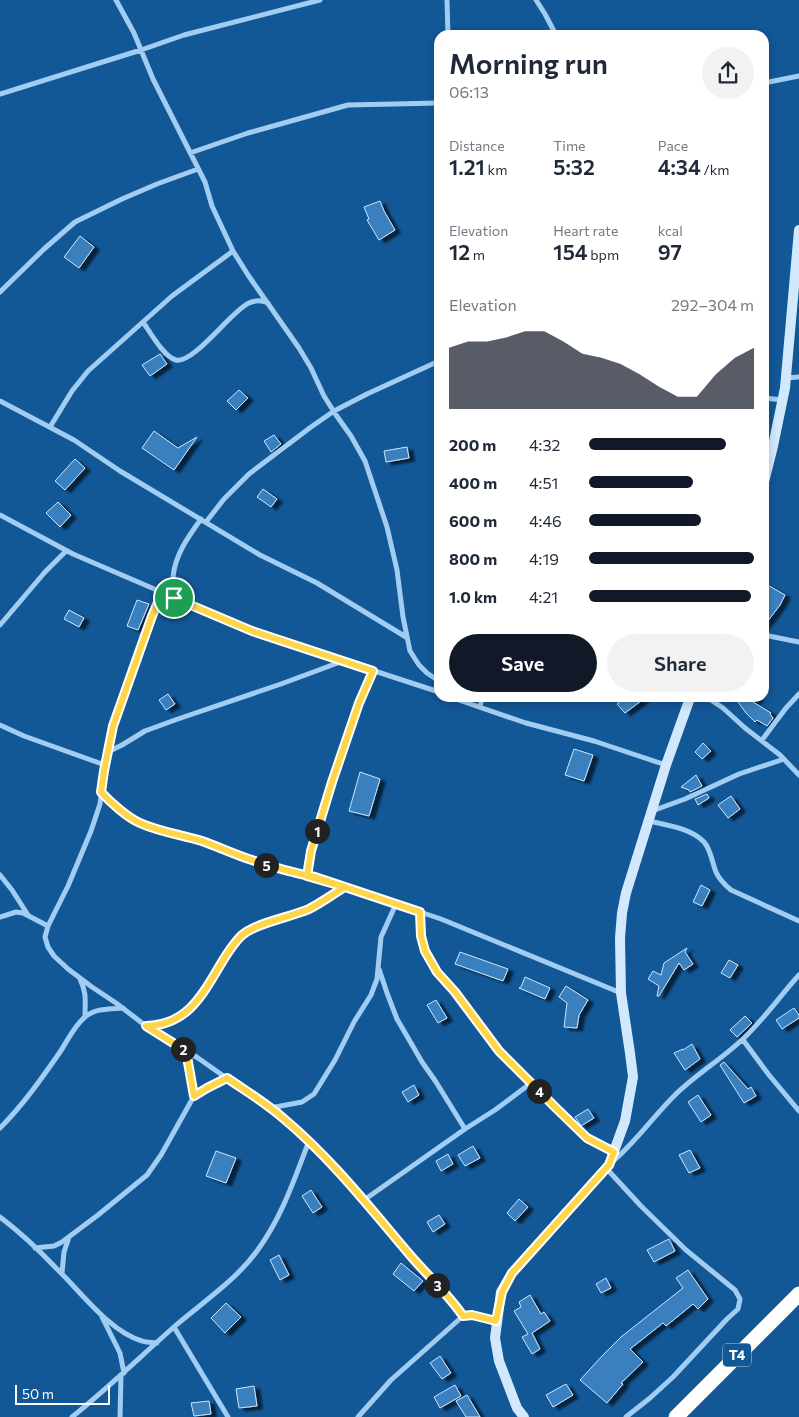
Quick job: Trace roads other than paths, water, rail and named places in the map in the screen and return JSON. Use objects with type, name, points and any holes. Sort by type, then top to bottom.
[{"type":"highway","name":"T4","points":[[676,1417],[799,1294]]},
{"type":"street","points":[[116,0],[134,33],[153,79],[205,182],[212,206],[233,251],[299,348],[334,411],[365,461],[387,527],[397,570],[406,637],[414,659],[434,678]]},
{"type":"street","points":[[0,94],[184,35],[320,0]]},
{"type":"street","points":[[446,0],[448,30]]},
{"type":"street","points":[[536,0],[546,14],[554,30]]},
{"type":"street","points":[[769,82],[799,76]]},
{"type":"street","points":[[190,153],[248,133],[348,105],[434,103]]},
{"type":"street","points":[[0,292],[75,222],[122,199],[198,169]]},
{"type":"street","points":[[769,462],[786,378],[799,230]]},
{"type":"street","points":[[50,427],[72,391],[88,371],[172,296],[233,251]]},
{"type":"street","points":[[143,322],[167,355],[176,360],[183,359],[210,339],[247,303],[255,300],[268,303]]},
{"type":"street","points":[[174,598],[173,578],[177,558],[187,539],[249,474],[334,411],[434,363]]},
{"type":"street","points":[[786,378],[799,377]]},
{"type":"street","points":[[769,399],[783,400]]},
{"type":"street","points":[[0,401],[74,440],[120,471],[260,556],[317,583],[406,637]]},
{"type":"street","points":[[0,516],[66,551],[252,631],[434,690]]},
{"type":"street","points":[[0,625],[45,572],[66,551]]},
{"type":"street","points":[[162,593],[116,717],[105,765],[100,804],[91,831],[68,886],[48,926],[45,937],[48,946],[54,956],[68,970],[146,1026],[270,1108],[309,1141],[447,1294],[463,1316]]},
{"type":"street","points":[[769,636],[799,642]]},
{"type":"street","points":[[108,752],[145,731],[343,661]]},
{"type":"street","points":[[307,876],[311,851],[332,782],[359,703],[373,671]]},
{"type":"street","points":[[762,740],[799,694]]},
{"type":"street","points":[[469,702],[526,723],[594,741],[666,765]]},
{"type":"street","points":[[480,707],[481,702]]},
{"type":"street","points":[[608,1167],[625,1121],[632,1078],[621,993],[620,938],[622,913],[626,893],[666,765],[689,702]]},
{"type":"street","points":[[714,702],[762,740],[799,774]]},
{"type":"street","points":[[0,726],[105,765]]},
{"type":"street","points":[[650,816],[739,774],[784,759]]},
{"type":"street","points":[[101,792],[138,823],[214,845],[260,863],[345,887],[441,919],[621,993]]},
{"type":"street","points":[[650,816],[692,834],[704,842],[716,873],[731,890],[799,921]]},
{"type":"street","points":[[0,874],[28,915]]},
{"type":"street","points":[[146,1026],[167,1023],[192,1008],[242,936],[256,928],[309,909],[345,887]]},
{"type":"street","points":[[270,1108],[302,1102],[314,1094],[335,1060],[354,1022],[371,995],[377,978],[381,937],[396,904]]},
{"type":"street","points":[[0,917],[16,912],[23,913],[48,926]]},
{"type":"street","points":[[420,912],[421,936],[425,951],[437,972],[455,992],[499,1051],[587,1138],[614,1152]]},
{"type":"street","points":[[378,966],[386,993],[397,1019],[465,1129]]},
{"type":"street","points":[[524,1417],[517,1408],[499,1361],[494,1338],[502,1292],[512,1273],[664,1106],[689,1082],[743,1040],[764,1018],[799,975]]},
{"type":"street","points":[[80,978],[86,999],[85,1016]]},
{"type":"street","points":[[0,1128],[30,1095],[85,1016],[103,1009],[123,1008]]},
{"type":"street","points":[[743,1040],[799,1111]]},
{"type":"street","points":[[186,1051],[194,1096]]},
{"type":"street","points":[[35,1248],[54,1246],[69,1237],[147,1175],[161,1155],[194,1096],[227,1078]]},
{"type":"street","points":[[364,1200],[531,1083]]},
{"type":"street","points":[[72,1417],[99,1396],[174,1327],[243,1268],[271,1230],[288,1196],[309,1141]]},
{"type":"street","points":[[608,1167],[641,1206],[686,1250],[735,1290],[740,1299],[738,1309],[673,1377],[626,1417]]},
{"type":"street","points":[[0,1217],[62,1273],[101,1314],[128,1335],[143,1342],[157,1343]]},
{"type":"street","points":[[62,1273],[64,1252],[69,1237]]},
{"type":"street","points":[[101,1314],[120,1353],[123,1374],[120,1417]]},
{"type":"street","points":[[358,1417],[391,1380],[463,1316],[472,1315],[496,1321]]},
{"type":"street","points":[[174,1327],[228,1417]]}]
